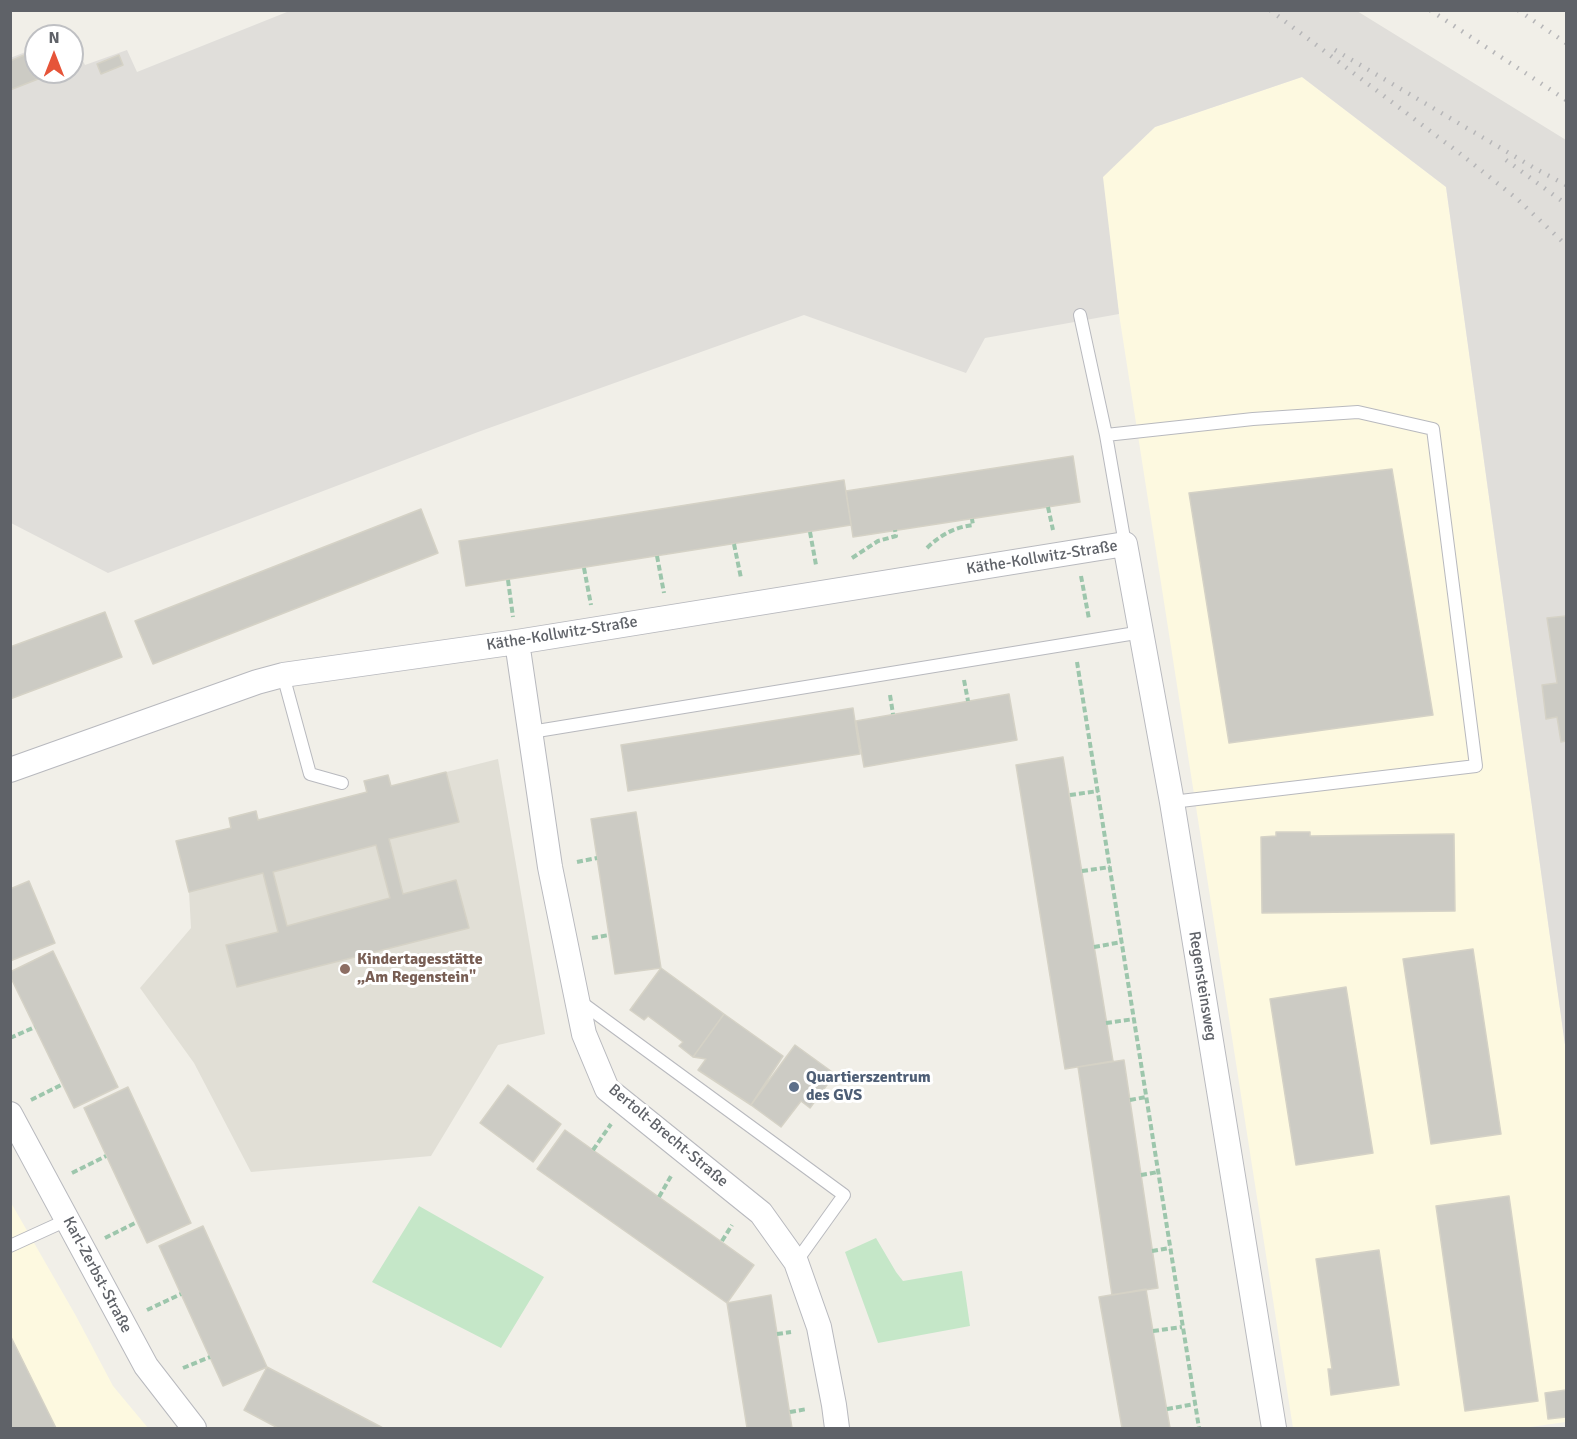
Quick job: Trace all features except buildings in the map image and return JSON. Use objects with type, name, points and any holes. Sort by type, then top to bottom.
[{"type":"street","name":"Käthe-Kollwitz-Straße","points":[[10,770],[283,675],[517,642],[1125,544]]},
{"type":"street","name":"Regensteinsweg","points":[[1125,544],[1172,802],[1274,1428]]},
{"type":"street","name":"Bertolt-Brecht-Straße","points":[[517,642],[550,867],[584,1034],[607,1089],[761,1213],[796,1262],[819,1327],[837,1428]]},
{"type":"street","name":"Karl-Zerbst-Straße","points":[[16,1110],[48,1185],[146,1365],[194,1428]]},
{"type":"lane","points":[[1080,315],[1106,435],[1125,544]]},
{"type":"lane","points":[[1106,435],[1253,419],[1358,412],[1433,429],[1476,766],[1172,802]]},
{"type":"lane","points":[[531,732],[1142,632]]},
{"type":"lane","points":[[283,675],[310,774],[342,783]]},
{"type":"lane","points":[[577,999],[844,1195],[796,1262]]},
{"type":"lane","points":[[10,1246],[67,1220]]},
{"type":"path","points":[[929,576],[924,551],[937,538],[962,526],[973,525],[972,519]]},
{"type":"path","points":[[851,588],[846,562],[878,541],[896,536],[895,530]]},
{"type":"path","points":[[810,532],[813,546]]},
{"type":"path","points":[[734,544],[737,558]]},
{"type":"path","points":[[1077,552],[1093,640]]},
{"type":"path","points":[[657,556],[660,569]]},
{"type":"path","points":[[584,568],[586,581]]},
{"type":"path","points":[[508,580],[510,594]]},
{"type":"path","points":[[1074,644],[1198,1428]]},
{"type":"path","points":[[1070,795],[1098,790]]},
{"type":"path","points":[[582,861],[597,858]]},
{"type":"path","points":[[1082,871],[1110,867]]},
{"type":"path","points":[[594,938],[609,935]]},
{"type":"path","points":[[1094,947],[1122,942]]},
{"type":"path","points":[[1107,1023],[1134,1019]]},
{"type":"path","points":[[10,1038],[35,1027]]},
{"type":"path","points":[[16,1110],[63,1084]]},
{"type":"path","points":[[1130,1100],[1146,1097]]},
{"type":"path","points":[[48,1185],[106,1156]]},
{"type":"path","points":[[1141,1175],[1158,1172]]},
{"type":"path","points":[[1152,1251],[1170,1248]]},
{"type":"path","points":[[122,1322],[181,1294]]},
{"type":"path","points":[[1154,1331],[1182,1327]]},
{"type":"path","points":[[1167,1409],[1195,1404]]},
{"type":"shaded area","points":[[292,10],[1357,11],[1566,140],[1566,1052],[1446,187],[1302,77],[1155,127],[1103,177],[1119,314],[985,338],[966,373],[804,315],[478,432],[108,573],[11,523],[10,58],[24,53],[24,84],[84,84],[84,63],[85,65],[127,50],[137,72]]},
{"type":"shaded area","points":[[1302,77],[1446,187],[1566,1052],[1566,1422],[1523,1428],[1293,1428],[1119,314],[1102,177],[1155,127]]},
{"type":"shaded area","name":"Kindertagesstätte „Am Regenstein\"","points":[[498,759],[545,1034],[498,1045],[431,1156],[251,1172],[194,1063],[140,988],[191,928],[189,892],[176,841],[231,828],[229,818],[256,811],[259,820],[366,792],[364,781],[388,775],[391,786]]},
{"type":"shaded area","points":[[10,1201],[113,1386],[148,1428],[11,1428]]},
{"type":"green space","points":[[419,1206],[544,1277],[501,1348],[372,1282]]},
{"type":"green space","points":[[876,1238],[903,1281],[962,1271],[970,1326],[878,1343],[845,1252]]},
{"type":"railway","points":[[1270,10],[1516,198],[1566,245]]},
{"type":"railway","points":[[1430,10],[1566,100]]},
{"type":"railway","points":[[1518,10],[1566,43]]},
{"type":"railway","points":[[1335,50],[1566,185]]},
{"type":"railway","points":[[1506,160],[1566,204]]},
{"type":"place","name":"Kindertagesstätte „Am Regenstein\"","points":[[345,969]]},
{"type":"place","name":"Quartierszentrum des GVS","points":[[794,1087]]}]
